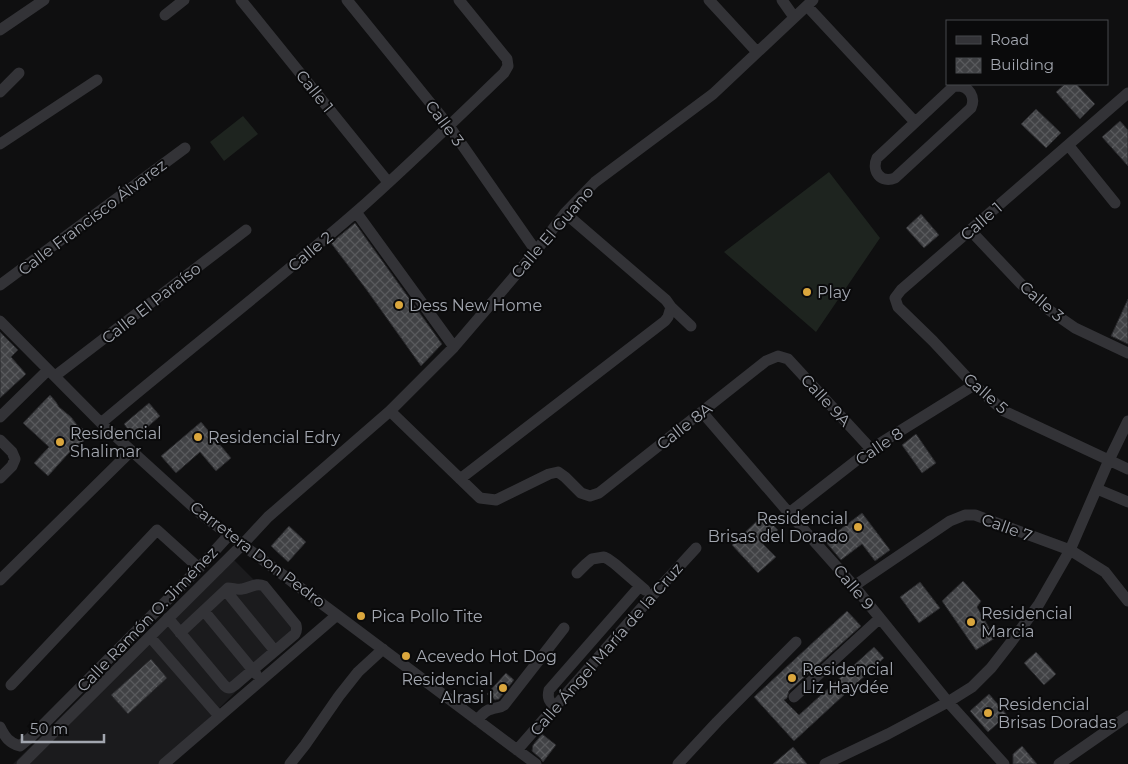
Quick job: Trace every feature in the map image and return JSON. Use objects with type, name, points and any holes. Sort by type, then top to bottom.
[{"type":"street","points":[[0,30],[44,0]]},
{"type":"street","points":[[165,15],[184,0]]},
{"type":"street","name":"Calle 1","points":[[242,0],[388,182]]},
{"type":"street","name":"Calle 3","points":[[347,0],[449,126],[536,251]]},
{"type":"street","name":"Calle 2","points":[[101,423],[356,212],[504,73],[508,66],[507,58],[458,0]]},
{"type":"street","points":[[709,0],[757,52]]},
{"type":"street","points":[[782,0],[794,17]]},
{"type":"street","points":[[810,3],[915,122]]},
{"type":"street","name":"Calle El Guano","points":[[22,764],[268,517],[390,411],[454,347],[536,251],[565,213],[595,182],[713,94],[810,3]]},
{"type":"street","points":[[0,92],[19,73]]},
{"type":"street","points":[[0,144],[97,80]]},
{"type":"street","points":[[962,86],[967,88],[973,99],[971,108],[895,178],[890,180],[884,179],[875,169],[877,158],[915,122],[953,87],[962,86]]},
{"type":"street","name":"Calle 1","points":[[895,298],[901,290],[1128,93]]},
{"type":"street","points":[[1069,146],[1114,203]]},
{"type":"street","name":"Calle Francisco Álvarez","points":[[0,286],[185,148]]},
{"type":"street","points":[[356,212],[454,347]]},
{"type":"street","points":[[565,213],[666,300],[691,326]]},
{"type":"street","name":"Calle El Paraíso","points":[[0,417],[51,373],[246,230]]},
{"type":"street","name":"Calle 3","points":[[970,230],[1021,284],[1049,310],[1075,328],[1128,353]]},
{"type":"street","name":"Calle 5","points":[[895,298],[898,307],[974,385],[1004,411],[1128,469]]},
{"type":"street","points":[[390,411],[460,479],[665,321],[671,307]]},
{"type":"street","name":"Carretera Don Pedro","points":[[0,321],[101,423],[201,514],[536,764]]},
{"type":"street","name":"Calle 8A","points":[[460,479],[480,498],[496,500],[549,474],[558,472],[582,493],[590,496],[598,493],[766,361],[778,356]]},
{"type":"street","name":"Calle 9A","points":[[778,356],[788,359],[871,449]]},
{"type":"street","name":"Calle 8","points":[[789,513],[871,449],[974,385]]},
{"type":"street","name":"Calle 9","points":[[702,412],[854,586],[948,702],[1004,764]]},
{"type":"street","points":[[825,764],[888,734],[948,702],[972,687],[991,668],[1039,604],[1070,550],[1128,421]]},
{"type":"street","points":[[0,440],[12,452],[15,459],[12,466],[0,478]]},
{"type":"street","points":[[0,580],[131,451]]},
{"type":"street","points":[[1097,489],[1128,502]]},
{"type":"street","name":"Calle 7","points":[[854,586],[950,521],[965,515],[975,515],[1070,550],[1105,572],[1127,598]]},
{"type":"street","points":[[11,684],[156,530],[199,568]]},
{"type":"street","name":"Calle Ramón O. Jiménez","points":[[0,727],[7,739],[13,744],[20,746],[199,568],[228,535]]},
{"type":"street","name":"Calle Ángel María de la Cruz","points":[[517,750],[696,548]]},
{"type":"street","points":[[577,573],[592,559],[604,557],[616,564],[652,596]]},
{"type":"street","points":[[168,618],[180,633],[227,688],[235,686],[297,631],[297,628],[264,586],[257,584],[243,589],[230,588],[180,633]]},
{"type":"street","points":[[555,707],[549,701],[549,690],[640,586]]},
{"type":"street","points":[[226,591],[275,651]]},
{"type":"street","points":[[204,611],[261,680]]},
{"type":"street","points":[[164,764],[338,615]]},
{"type":"street","points":[[794,697],[880,618]]},
{"type":"street","points":[[477,720],[486,711],[500,708],[504,705],[564,628]]},
{"type":"street","points":[[150,637],[219,716]]},
{"type":"street","points":[[678,764],[796,642]]},
{"type":"street","points":[[290,764],[354,678],[383,649]]},
{"type":"street","points":[[1059,764],[1128,716]]},
{"type":"shaded area","points":[[243,116],[258,134],[224,161],[210,142]]},
{"type":"shaded area","name":"Play","points":[[829,172],[880,238],[816,332],[724,252]]},
{"type":"shaded area","points":[[227,553],[301,627],[163,764],[13,764]]},
{"type":"building","points":[[1064,85],[1077,85],[1095,104],[1080,119],[1056,92]]},
{"type":"building","points":[[1036,109],[1061,133],[1046,148],[1021,124]]},
{"type":"building","points":[[1120,121],[1128,130],[1128,166],[1102,137]]},
{"type":"building","points":[[921,214],[939,235],[924,248],[906,228]]},
{"type":"building","name":"Dess New Home","points":[[355,223],[442,344],[421,366],[331,243]]},
{"type":"building","points":[[1128,299],[1128,344],[1111,336]]},
{"type":"building","points":[[0,332],[18,350],[11,357],[26,374],[0,398]]},
{"type":"building","name":"Residencial Shalimar","points":[[50,395],[77,425],[86,431],[88,436],[81,444],[77,444],[48,476],[34,463],[49,447],[23,423]]},
{"type":"building","points":[[149,403],[160,416],[135,438],[124,424]]},
{"type":"building","name":"Residencial Edry","points":[[201,422],[231,458],[216,471],[200,452],[176,473],[161,456]]},
{"type":"building","points":[[916,434],[936,463],[922,473],[902,445]]},
{"type":"building","name":"Residencial Brisas del Dorado","points":[[862,513],[890,550],[875,561],[862,544],[841,560],[825,541]]},
{"type":"building","points":[[763,515],[778,530],[763,544],[776,557],[758,573],[732,545]]},
{"type":"building","points":[[289,526],[306,542],[288,562],[271,546]]},
{"type":"building","name":"Residencial Marcia","points":[[963,581],[981,601],[977,607],[995,638],[976,650],[942,601]]},
{"type":"building","points":[[920,582],[940,608],[919,623],[900,597]]},
{"type":"building","name":"Residencial Liz Haydée","points":[[847,611],[861,626],[789,691],[787,698],[784,700],[799,715],[874,647],[884,658],[794,741],[754,697]]},
{"type":"building","points":[[1036,652],[1056,674],[1044,685],[1024,663]]},
{"type":"building","points":[[151,659],[167,678],[128,714],[111,695]]},
{"type":"building","name":"Residencial Alrasi I","points":[[506,673],[514,680],[499,699],[495,700],[487,694]]},
{"type":"building","name":"Residencial Brisas Doradas","points":[[989,694],[1007,715],[988,732],[970,711]]},
{"type":"building","points":[[542,734],[556,745],[543,762],[532,751],[533,745]]},
{"type":"building","points":[[1022,746],[1037,764],[1013,764],[1013,754]]},
{"type":"building","points":[[793,747],[807,764],[773,764]]},
{"type":"place","name":"Play","points":[[807,292]]},
{"type":"place","name":"Dess New Home","points":[[399,305]]},
{"type":"place","name":"Residencial Edry","points":[[198,437]]},
{"type":"place","name":"Residencial Shalimar","points":[[60,442]]},
{"type":"place","name":"Residencial Brisas del Dorado","points":[[858,527]]},
{"type":"place","name":"Pica Pollo Tite","points":[[361,616]]},
{"type":"place","name":"Residencial Marcia","points":[[971,622]]},
{"type":"place","name":"Acevedo Hot Dog","points":[[406,656]]},
{"type":"place","name":"Residencial Liz Haydée","points":[[792,678]]},
{"type":"place","name":"Residencial Alrasi I","points":[[503,688]]},
{"type":"place","name":"Residencial Brisas Doradas","points":[[988,713]]}]
